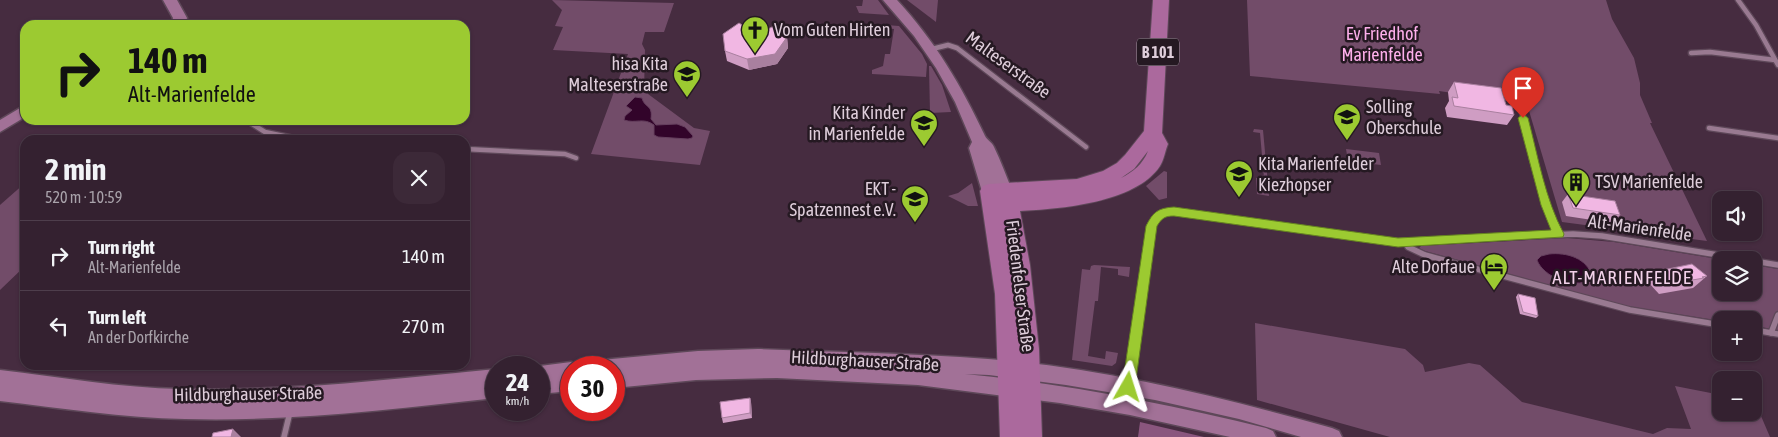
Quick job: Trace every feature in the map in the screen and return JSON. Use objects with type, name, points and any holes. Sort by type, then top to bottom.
[{"type":"main road","points":[[170,0],[179,20]]},
{"type":"main road","points":[[890,0],[932,49]]},
{"type":"main road","name":"B 101","points":[[998,198],[1076,198],[1104,192],[1126,184],[1140,174],[1155,159],[1159,144],[1153,133],[1161,0]]},
{"type":"main road","name":"Friedenfelser Straße","points":[[932,49],[953,82],[980,142],[977,148],[998,198],[1005,294],[1019,380],[1031,437]]},
{"type":"main road","points":[[0,119],[20,109]]},
{"type":"main road","points":[[0,127],[20,113]]},
{"type":"main road","name":"Hildburghauser Straße","points":[[625,366],[698,359],[767,357],[1019,380],[1127,396]]},
{"type":"main road","name":"Hildburghauser Straße","points":[[625,379],[706,371],[759,370],[935,379],[1019,380]]},
{"type":"main road","name":"Hildburghauser Straße","points":[[0,378],[187,398],[293,402],[485,378]]},
{"type":"main road","name":"Friedenfelser Straße","points":[[1011,437],[1019,380]]},
{"type":"main road","name":"Hildburghauser Straße","points":[[0,393],[184,411],[293,402],[485,391]]},
{"type":"main road","points":[[1127,396],[1266,437]]},
{"type":"main road","points":[[1127,396],[1238,411],[1332,437]]},
{"type":"street","points":[[1738,0],[1756,25],[1778,65]]},
{"type":"street","name":"Malteserstraße","points":[[932,49],[948,45],[957,48],[1086,147]]},
{"type":"street","points":[[1691,53],[1710,52],[1775,60]]},
{"type":"street","points":[[1518,98],[1533,154],[1532,159],[1551,220],[1558,234]]},
{"type":"street","points":[[251,125],[254,128],[275,135]]},
{"type":"street","points":[[1709,128],[1778,138]]},
{"type":"street","points":[[470,149],[565,154],[576,158]]},
{"type":"street","name":"Alt-Marienfelde","points":[[1127,396],[1151,226],[1157,216],[1164,212],[1174,211],[1390,242],[1558,234],[1602,236],[1712,254]]},
{"type":"street","points":[[1406,242],[1408,247],[1425,255],[1611,305],[1712,324]]},
{"type":"street","points":[[1762,262],[1778,265]]},
{"type":"street","points":[[1770,333],[1778,315]]},
{"type":"street","points":[[1762,332],[1778,334]]},
{"type":"street","points":[[284,437],[293,402]]},
{"type":"green space","points":[[552,0],[674,3],[664,32],[645,32],[642,44],[645,50],[644,91],[694,128],[710,131],[700,165],[591,154],[628,54],[553,50],[563,27],[555,26],[562,10]]},
{"type":"green space","points":[[863,0],[878,0],[889,15],[859,13],[856,6],[862,6]]},
{"type":"green space","points":[[907,0],[938,0],[936,22]]},
{"type":"green space","name":"Ev Friedhof Marienfelde","points":[[1247,0],[1606,0],[1612,19],[1634,58],[1640,83],[1640,95],[1652,123],[1650,123],[1707,241],[1562,222],[1527,104],[1439,91],[1440,94],[1250,76]]},
{"type":"green space","points":[[886,25],[899,26],[922,54],[927,64],[926,77],[872,74],[872,70],[883,66],[885,54],[890,54],[894,29],[886,28]]},
{"type":"green space","points":[[929,66],[931,66],[942,85],[951,112],[930,113]]},
{"type":"green space","points":[[1254,129],[1263,130],[1269,196],[1257,194],[1256,178],[1264,178],[1260,133],[1253,132]]},
{"type":"green space","points":[[1346,149],[1379,153],[1381,165],[1348,161]]},
{"type":"green space","points":[[1164,171],[1167,172],[1167,198],[1159,200],[1146,186]]},
{"type":"green space","points":[[972,183],[978,206],[968,206],[948,196],[958,193]]},
{"type":"green space","points":[[20,187],[20,271],[0,290],[0,205]]},
{"type":"green space","points":[[1567,238],[1614,242],[1712,258],[1712,301],[1762,301],[1762,266],[1778,269],[1778,330],[1762,327],[1762,311],[1712,311],[1712,320],[1627,306],[1425,251],[1419,248],[1421,246]]},
{"type":"green space","points":[[1091,266],[1130,267],[1129,277],[1118,275],[1118,269],[1101,267],[1098,301],[1095,301],[1088,356],[1105,359],[1106,351],[1118,353],[1116,363],[1112,366],[1072,360],[1082,269],[1090,270]]},
{"type":"green space","points":[[1255,323],[1405,349],[1423,365],[1425,372],[1469,363],[1480,365],[1522,402],[1653,434],[1667,428],[1691,429],[1675,386],[1712,393],[1712,421],[1762,421],[1762,418],[1770,437],[1390,437],[1257,400]]},
{"type":"shaded area","points":[[635,97],[642,98],[650,109],[651,119],[656,125],[677,124],[685,127],[693,136],[692,138],[658,137],[654,135],[654,125],[650,123],[624,120],[625,116],[632,110],[626,106]]},
{"type":"shaded area","points":[[1549,254],[1569,255],[1581,261],[1590,270],[1592,277],[1590,280],[1576,283],[1560,280],[1552,276],[1540,266],[1537,260],[1541,256]]},
{"type":"shaded area","points":[[1140,422],[1204,437],[1138,437]]},
{"type":"building","points":[[739,23],[753,32],[762,32],[776,25],[782,30],[781,36],[787,37],[775,54],[747,59],[725,51],[723,34]]},
{"type":"building","points":[[1454,82],[1501,88],[1506,105],[1512,106],[1514,115],[1454,106],[1452,97],[1458,98]]},
{"type":"building","points":[[1568,194],[1615,201],[1620,215],[1573,208]]},
{"type":"building","points":[[1692,264],[1707,276],[1669,284],[1658,271]]},
{"type":"building","points":[[1518,294],[1535,298],[1538,316],[1523,312]]},
{"type":"building","points":[[750,398],[750,413],[722,418],[720,402]]},
{"type":"building","points":[[233,429],[231,437],[212,437],[213,433]]},
{"type":"place","name":"Vom Guten Hirten","points":[[755,54]]},
{"type":"place","name":"hisa Kita Malteserstraße","points":[[687,98]]},
{"type":"place","name":"Solling Oberschule","points":[[1347,141]]},
{"type":"place","name":"Kita Kinder in Marienfelde","points":[[924,147]]},
{"type":"place","name":"Kita Marienfelder Kiezhopser","points":[[1239,198]]},
{"type":"place","name":"TSV Marienfelde","points":[[1576,206]]},
{"type":"place","name":"EKT - Spatzennest e.V.","points":[[915,223]]},
{"type":"place","name":"Alte Dorfaue","points":[[1494,291]]},
{"type":"district","name":"ALT-MARIENFELDE","points":[[1622,277]]},
{"type":"route","points":[[1128,387],[1151,226],[1157,216],[1164,212],[1174,211],[1390,242],[1424,242],[1558,234],[1551,220],[1532,159],[1533,154],[1523,118]]}]
